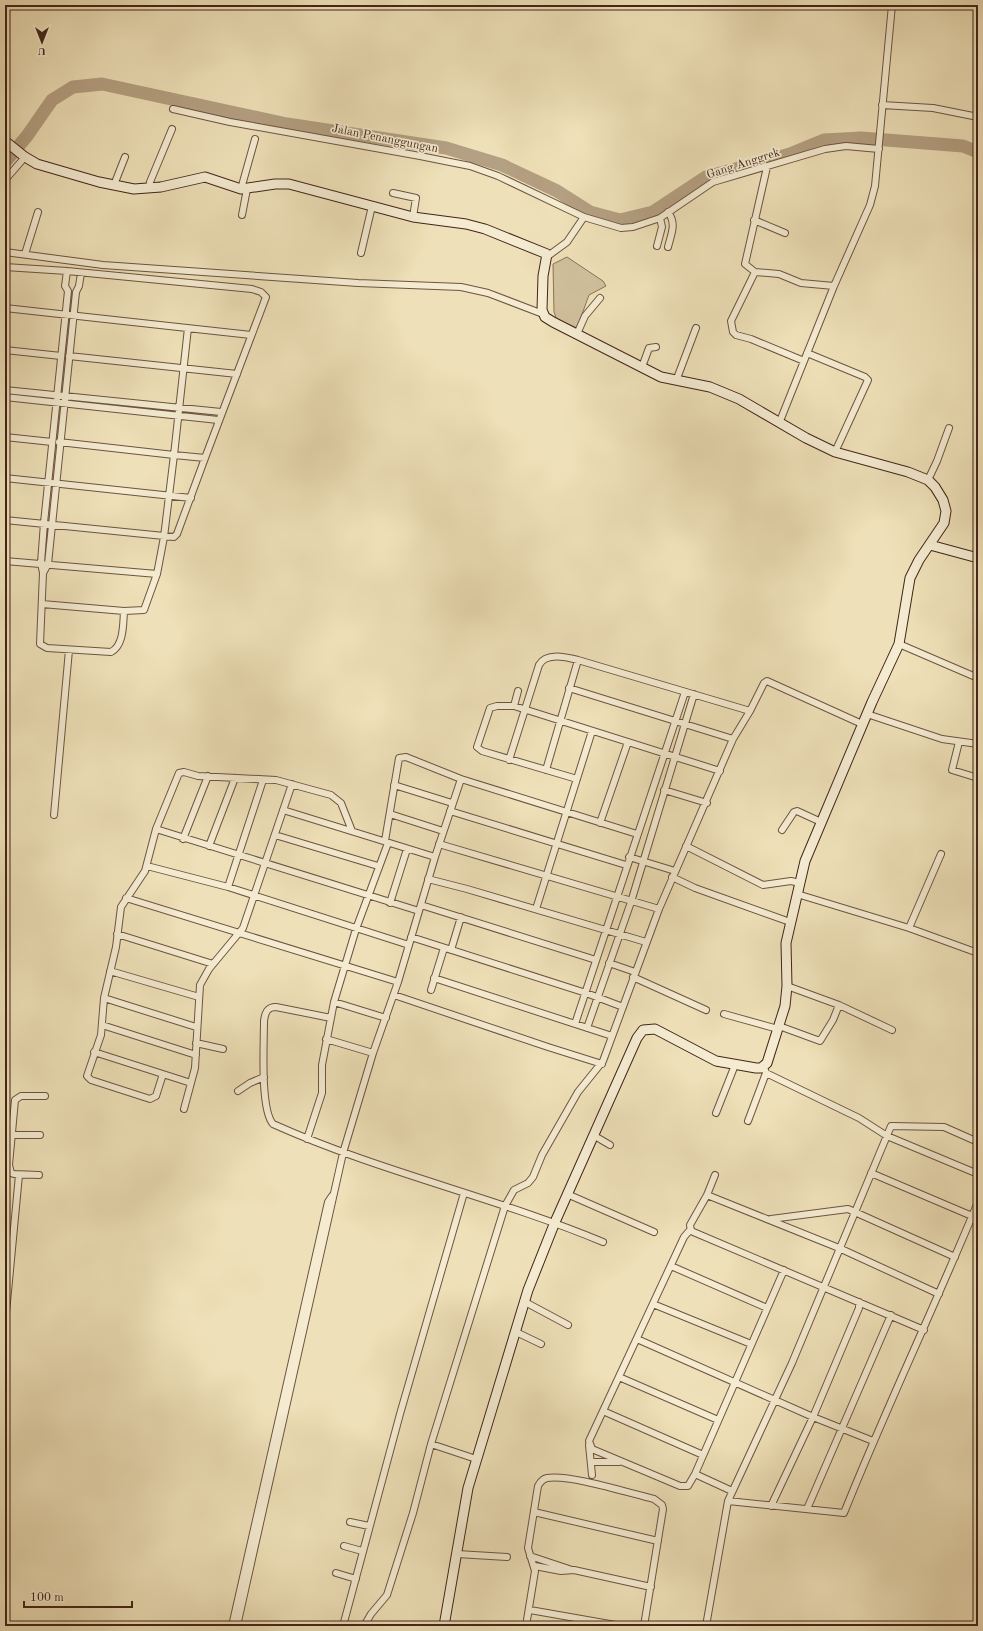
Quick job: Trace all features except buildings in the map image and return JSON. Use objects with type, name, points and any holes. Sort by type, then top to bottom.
[{"type":"street","points":[[780,421],[834,286],[870,205],[875,186],[879,151],[892,5]]},
{"type":"street","points":[[882,105],[933,108],[978,117]]},
{"type":"street","name":"Jalan Penanggungan","points":[[173,109],[230,122],[413,154],[470,166],[498,176],[584,218]]},
{"type":"street","points":[[149,188],[150,182],[172,129]]},
{"type":"street","points":[[242,215],[244,189],[255,139]]},
{"type":"street","points":[[5,141],[23,156],[37,164],[99,182],[134,188],[149,188],[204,177],[244,189],[275,184],[289,184],[413,217],[466,224],[484,229],[546,252],[548,256]]},
{"type":"street","name":"Gang Anggrek","points":[[584,218],[621,228],[642,225],[660,218],[714,182],[825,149],[846,146],[879,151]]},
{"type":"street","points":[[5,180],[23,156]]},
{"type":"street","points":[[114,185],[125,157]]},
{"type":"street","points":[[767,167],[745,262],[747,266],[755,272],[779,274],[801,283],[834,286]]},
{"type":"street","points":[[393,193],[416,198],[413,217]]},
{"type":"street","points":[[361,253],[372,206]]},
{"type":"street","points":[[25,254],[38,212]]},
{"type":"street","points":[[668,212],[674,224],[668,247]]},
{"type":"street","points":[[543,314],[543,276],[548,256],[567,242],[584,218]]},
{"type":"street","points":[[657,246],[662,227],[660,218]]},
{"type":"street","points":[[754,220],[785,233]]},
{"type":"street","points":[[5,252],[103,265],[358,283],[461,288],[488,293],[543,314],[553,322],[661,377],[718,389],[780,421],[806,438],[835,452],[908,472],[928,480],[935,487],[943,500],[946,511],[944,523],[910,578],[899,644],[866,714],[808,853],[796,894],[786,948],[786,1006],[748,1121]]},
{"type":"street","points":[[5,267],[67,271],[262,292],[265,294],[265,301],[238,374],[221,412],[191,498],[177,534],[174,537],[5,520]]},
{"type":"street","points":[[67,271],[66,286],[68,291],[52,442],[51,524],[43,573],[40,644],[47,648],[103,652],[117,648],[120,644],[124,611]]},
{"type":"street","points":[[755,272],[731,321],[733,332],[736,335],[752,339],[804,361]]},
{"type":"street","points":[[45,563],[44,524],[59,442],[73,315],[76,292],[79,286],[81,273]]},
{"type":"street","points":[[68,291],[76,292]]},
{"type":"street","points":[[576,334],[585,316],[600,298]]},
{"type":"street","points":[[5,308],[252,335]]},
{"type":"street","points":[[42,604],[124,611],[144,610],[156,574],[164,537],[188,328]]},
{"type":"street","points":[[676,381],[696,328]]},
{"type":"street","points":[[642,367],[649,348],[656,346]]},
{"type":"street","points":[[5,350],[61,356]]},
{"type":"street","points":[[807,353],[868,380],[835,452]]},
{"type":"street","points":[[69,356],[238,374]]},
{"type":"street","points":[[5,390],[57,395],[64,399],[179,412],[218,420]]},
{"type":"street","points":[[5,397],[56,402],[64,399]]},
{"type":"street","points":[[179,412],[221,412]]},
{"type":"street","points":[[928,480],[949,428]]},
{"type":"street","points":[[5,437],[52,442]]},
{"type":"street","points":[[59,442],[174,456],[205,458]]},
{"type":"street","points":[[5,478],[191,498]]},
{"type":"street","points":[[930,545],[978,558]]},
{"type":"street","points":[[5,561],[45,563],[156,574]]},
{"type":"street","points":[[899,644],[978,678]]},
{"type":"street","points":[[54,815],[69,650]]},
{"type":"street","points":[[509,760],[524,709],[541,661],[558,657],[578,660],[685,692],[751,709]]},
{"type":"street","points":[[546,770],[559,721],[578,660]]},
{"type":"street","points":[[364,1626],[371,1614],[387,1595],[431,1444],[504,1206],[514,1190],[528,1183],[533,1177],[542,1155],[578,1092],[590,1076],[602,1064],[659,909],[686,846],[707,803],[733,739],[756,700],[764,683],[767,681],[862,724]]},
{"type":"street","points":[[569,688],[733,739]]},
{"type":"street","points":[[514,706],[518,691]]},
{"type":"street","points":[[575,1024],[596,960],[608,930],[626,865],[685,692]]},
{"type":"street","points":[[587,1028],[631,902],[694,694]]},
{"type":"street","points":[[577,779],[482,751],[477,745],[490,708],[497,706],[514,706],[592,732],[720,771]]},
{"type":"street","points":[[866,714],[942,739],[978,744]]},
{"type":"street","points":[[536,909],[592,732]]},
{"type":"street","points":[[600,823],[628,742]]},
{"type":"street","points":[[959,742],[952,770],[978,778]]},
{"type":"street","points":[[307,1139],[322,1093],[321,1071],[330,1018],[344,965],[386,842],[398,760],[401,757],[406,757],[461,779],[637,834]]},
{"type":"street","points":[[163,1074],[156,1096],[150,1099],[89,1079],[87,1074],[101,1035],[104,998],[116,947],[122,907],[126,898],[147,866],[156,829],[179,773],[182,772],[292,784],[335,797],[341,803],[352,831]]},
{"type":"street","points":[[183,838],[208,776]]},
{"type":"street","points":[[209,846],[235,778]]},
{"type":"street","points":[[237,1626],[332,1194],[373,1053],[394,995],[428,879],[461,779]]},
{"type":"street","points":[[228,887],[263,780]]},
{"type":"street","points":[[184,1109],[196,1055],[196,1026],[202,980],[213,964],[240,933],[255,896],[292,784]]},
{"type":"street","points":[[394,785],[452,803]]},
{"type":"street","points":[[664,790],[707,803]]},
{"type":"street","points":[[283,810],[435,857]]},
{"type":"street","points":[[450,811],[626,865]]},
{"type":"street","points":[[782,830],[794,812],[797,811],[821,822]]},
{"type":"street","points":[[390,814],[443,831]]},
{"type":"street","points":[[156,829],[390,903],[460,917],[596,960]]},
{"type":"street","points":[[275,835],[378,866]]},
{"type":"street","points":[[439,844],[546,877],[659,909]]},
{"type":"street","points":[[686,846],[762,885],[791,881],[800,883]]},
{"type":"street","points":[[390,903],[407,849]]},
{"type":"street","points":[[909,928],[941,854]]},
{"type":"street","points":[[629,857],[644,861],[674,874],[695,888],[790,922]]},
{"type":"street","points":[[147,866],[228,887],[409,945]]},
{"type":"street","points":[[428,879],[620,933],[646,942]]},
{"type":"street","points":[[796,894],[909,928],[978,952]]},
{"type":"street","points":[[126,898],[398,982]]},
{"type":"street","points":[[451,950],[460,917]]},
{"type":"street","points":[[117,934],[213,964]]},
{"type":"street","points":[[411,938],[623,1006]]},
{"type":"street","points":[[431,990],[444,948]]},
{"type":"street","points":[[609,963],[706,1010]]},
{"type":"street","points":[[110,971],[199,998]]},
{"type":"street","points":[[434,978],[612,1036]]},
{"type":"street","points":[[787,986],[839,1005],[892,1030]]},
{"type":"street","points":[[394,995],[602,1064]]},
{"type":"street","points":[[104,998],[196,1026]]},
{"type":"street","points":[[334,1002],[386,1018]]},
{"type":"street","points":[[724,1014],[778,1027],[820,1041],[833,1020],[839,1005]]},
{"type":"street","points":[[330,1018],[276,1007],[269,1008],[264,1021],[264,1077],[269,1120],[272,1124],[343,1153],[555,1222],[603,1242]]},
{"type":"street","points":[[102,1025],[196,1055]]},
{"type":"street","points":[[444,1626],[468,1488],[525,1302],[567,1194],[637,1038],[643,1030],[655,1029],[716,1061],[765,1070],[859,1118],[888,1136],[978,1174]]},
{"type":"street","points":[[326,1040],[373,1053]]},
{"type":"street","points":[[196,1043],[223,1049]]},
{"type":"street","points":[[94,1052],[191,1083]]},
{"type":"street","points":[[716,1113],[735,1065]]},
{"type":"street","points":[[238,1091],[250,1083],[264,1077]]},
{"type":"street","points":[[38,1176],[19,1175],[11,1173],[9,1169],[13,1134],[14,1104],[17,1097],[45,1096]]},
{"type":"street","points":[[706,1626],[728,1501],[732,1490],[792,1363],[839,1248],[892,1126],[944,1127],[978,1142]]},
{"type":"street","points":[[13,1134],[40,1136]]},
{"type":"street","points":[[593,1135],[610,1144]]},
{"type":"street","points":[[871,1173],[972,1216]]},
{"type":"street","points":[[5,1323],[19,1175]]},
{"type":"street","points":[[592,1475],[589,1441],[684,1237],[690,1230],[690,1226],[707,1195],[715,1175]]},
{"type":"street","points":[[343,1626],[362,1551],[464,1193]]},
{"type":"street","points":[[232,1626],[326,1209],[332,1194]]},
{"type":"street","points":[[567,1194],[654,1232]]},
{"type":"street","points":[[707,1195],[839,1248],[939,1294]]},
{"type":"street","points":[[728,1501],[844,1513],[873,1440],[924,1330],[978,1202]]},
{"type":"street","points":[[769,1219],[848,1209],[955,1257]]},
{"type":"street","points":[[690,1230],[924,1330]]},
{"type":"street","points":[[671,1266],[767,1308]]},
{"type":"street","points":[[589,1445],[592,1449],[623,1462],[684,1487],[688,1486],[695,1474],[784,1270]]},
{"type":"street","points":[[525,1302],[568,1325]]},
{"type":"street","points":[[772,1506],[813,1417],[859,1308],[859,1302]]},
{"type":"street","points":[[653,1304],[752,1344]]},
{"type":"street","points":[[806,1509],[891,1315]]},
{"type":"street","points":[[516,1332],[541,1344]]},
{"type":"street","points":[[637,1339],[813,1417],[873,1440]]},
{"type":"street","points":[[619,1377],[718,1420]]},
{"type":"street","points":[[603,1411],[703,1455]]},
{"type":"street","points":[[431,1444],[476,1459]]},
{"type":"street","points":[[591,1462],[623,1462]]},
{"type":"street","points":[[695,1474],[732,1490]]},
{"type":"street","points":[[526,1626],[530,1610],[535,1566],[528,1548],[540,1482],[547,1478],[571,1479],[659,1501],[663,1509],[644,1626]]},
{"type":"street","points":[[534,1512],[658,1542]]},
{"type":"street","points":[[350,1522],[369,1526]]},
{"type":"street","points":[[344,1546],[362,1551]]},
{"type":"street","points":[[457,1554],[508,1557]]},
{"type":"street","points":[[530,1556],[574,1570],[651,1587]]},
{"type":"street","points":[[535,1566],[561,1571],[574,1570]]},
{"type":"street","points":[[336,1573],[356,1579]]},
{"type":"street","points":[[530,1610],[621,1626]]},
{"type":"shaded area","points":[[567,257],[603,281],[606,286],[589,295],[577,328],[557,320],[554,312],[553,264]]},
{"type":"waterway","points":[[5,162],[27,136],[52,100],[73,87],[102,84],[287,124],[446,148],[502,165],[557,191],[590,212],[620,220],[653,212],[706,177],[790,154],[824,140],[861,138],[963,146],[978,152]]}]
